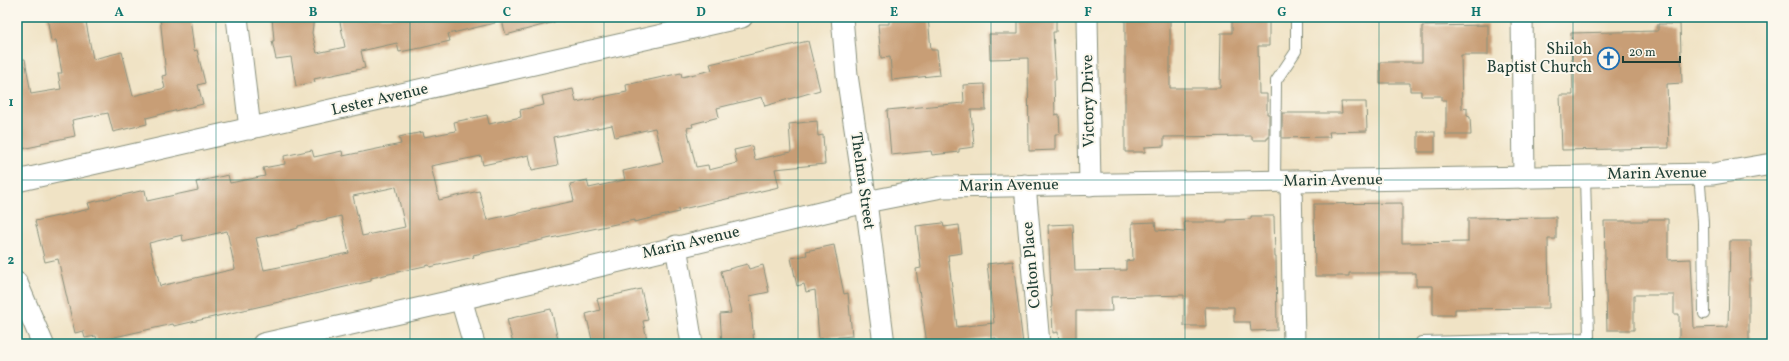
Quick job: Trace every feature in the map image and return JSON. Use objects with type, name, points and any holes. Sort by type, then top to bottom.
[{"type":"street","points":[[237,17],[250,129]]},
{"type":"street","name":"Lester Avenue","points":[[17,181],[742,17]]},
{"type":"street","name":"Thelma Street","points":[[842,17],[847,75],[866,202],[884,344]]},
{"type":"street","name":"Victory Drive","points":[[1087,17],[1090,185]]},
{"type":"street","points":[[1522,17],[1524,178]]},
{"type":"street","name":"Marin Avenue","points":[[263,344],[461,299],[676,246],[866,202],[942,187],[1713,174],[1772,164]]},
{"type":"street","points":[[1283,182],[1294,344]]},
{"type":"street","name":"Colton Place","points":[[1025,186],[1039,344]]},
{"type":"street","points":[[676,246],[692,344]]},
{"type":"street","points":[[17,283],[43,344]]},
{"type":"street","points":[[461,299],[474,344]]},
{"type":"lane","points":[[1283,182],[1276,81],[1296,52],[1296,17]]},
{"type":"lane","points":[[1699,174],[1703,222],[1704,314]]},
{"type":"lane","points":[[1421,342],[1589,338],[1585,176]]},
{"type":"building","points":[[47,17],[85,17],[93,59],[122,52],[133,96],[165,88],[162,76],[166,75],[160,17],[190,17],[194,51],[197,50],[205,83],[198,85],[203,104],[146,118],[147,124],[113,132],[108,113],[72,120],[75,136],[17,150],[17,59],[25,59],[31,94],[61,89],[58,73],[62,73],[56,40],[51,41]]},
{"type":"building","points":[[272,17],[314,17],[312,33],[317,53],[345,47],[339,17],[494,17],[495,23],[448,34],[450,41],[421,48],[399,52],[397,43],[361,51],[365,68],[314,79],[315,82],[296,86],[291,57],[276,59],[272,41],[274,41]]},
{"type":"building","points":[[501,17],[554,17],[554,22],[506,35]]},
{"type":"building","points":[[889,17],[928,17],[931,50],[937,50],[940,75],[892,80],[890,57],[881,58],[878,24],[889,24]]},
{"type":"building","points":[[1018,17],[1056,17],[1056,32],[1053,32],[1056,80],[1054,80],[1055,115],[1059,114],[1060,134],[1055,134],[1055,150],[1029,151],[1028,58],[990,59],[989,34],[1018,34]]},
{"type":"building","points":[[1125,17],[1170,17],[1170,88],[1220,88],[1221,33],[1232,33],[1232,17],[1269,17],[1269,46],[1258,46],[1259,94],[1267,94],[1269,138],[1267,138],[1267,140],[1252,140],[1252,136],[1164,137],[1164,146],[1145,147],[1145,152],[1125,152]]},
{"type":"building","points":[[1658,24],[1680,24],[1682,83],[1667,84],[1669,148],[1562,150],[1560,95],[1573,95],[1571,33],[1658,31]]},
{"type":"building","points":[[1488,25],[1488,55],[1461,55],[1462,109],[1467,108],[1467,116],[1470,117],[1471,135],[1446,135],[1446,100],[1441,100],[1441,96],[1421,96],[1421,91],[1410,91],[1410,83],[1380,83],[1380,62],[1422,62],[1422,26]]},
{"type":"building","points":[[808,41],[820,90],[765,106],[762,97],[717,108],[719,117],[692,124],[693,127],[687,128],[696,167],[708,165],[709,170],[737,163],[734,150],[752,146],[755,160],[791,152],[789,124],[817,121],[818,136],[823,135],[825,164],[775,169],[779,187],[678,210],[679,212],[634,222],[634,220],[473,255],[474,257],[430,267],[429,265],[371,278],[371,281],[174,326],[173,324],[97,341],[96,336],[85,338],[83,331],[75,333],[58,259],[45,262],[35,221],[90,209],[88,203],[145,190],[147,201],[198,190],[196,182],[228,175],[230,183],[265,176],[263,168],[285,164],[284,156],[312,150],[314,157],[342,151],[343,156],[401,144],[399,137],[423,132],[424,137],[456,131],[454,122],[487,115],[489,124],[521,117],[520,110],[544,105],[542,96],[573,89],[576,102],[627,92],[626,85],[681,73],[682,77],[712,70],[710,64]],"holes":[[[612,125],[615,137],[655,128],[663,162],[623,171],[625,180],[589,188],[587,180],[570,184],[574,201],[487,220],[479,191],[439,200],[431,166],[481,156],[483,165],[529,155],[532,170],[558,165],[553,137]],[[396,187],[405,227],[362,236],[353,196]],[[341,216],[349,253],[264,270],[256,238],[284,232],[298,228],[298,226]],[[227,231],[235,269],[160,286],[149,243],[182,235],[183,241]]]},
{"type":"building","points":[[985,84],[986,110],[971,110],[974,147],[959,149],[959,152],[932,155],[931,151],[891,155],[887,110],[964,103],[963,85]]},
{"type":"building","points":[[1341,102],[1366,102],[1367,131],[1329,132],[1330,137],[1282,138],[1282,113],[1342,113]]},
{"type":"building","points":[[1418,132],[1435,132],[1435,152],[1418,152]]},
{"type":"building","points":[[1402,203],[1402,243],[1468,242],[1468,218],[1556,217],[1556,239],[1548,239],[1549,308],[1455,309],[1455,315],[1433,315],[1433,286],[1416,286],[1416,273],[1349,273],[1349,276],[1315,276],[1314,204]]},
{"type":"building","points":[[1251,216],[1274,216],[1277,330],[1251,331],[1250,322],[1234,322],[1234,307],[1205,307],[1206,326],[1184,326],[1184,295],[1111,297],[1112,311],[1076,311],[1076,344],[1059,344],[1058,332],[1053,333],[1048,225],[1073,224],[1075,271],[1126,270],[1126,261],[1133,260],[1132,223],[1155,222],[1156,230],[1185,232],[1184,222],[1226,222],[1226,220],[1251,219]]},
{"type":"building","points":[[1648,219],[1668,219],[1668,260],[1691,259],[1694,328],[1728,327],[1730,241],[1751,241],[1751,278],[1749,278],[1749,344],[1679,344],[1679,314],[1674,314],[1674,295],[1634,295],[1634,330],[1607,330],[1604,221],[1648,221]]},
{"type":"building","points":[[943,223],[944,227],[959,225],[962,253],[948,255],[957,327],[994,323],[987,264],[1013,261],[1023,344],[997,344],[996,338],[959,342],[959,344],[927,344],[916,269],[921,268],[916,226]]},
{"type":"building","points":[[834,245],[844,294],[848,293],[852,336],[819,339],[815,290],[806,292],[804,284],[797,286],[791,258],[807,255],[806,251]]},
{"type":"building","points":[[747,264],[749,269],[763,265],[769,292],[750,296],[754,344],[722,344],[720,314],[731,313],[721,271]]},
{"type":"building","points":[[641,289],[648,320],[643,321],[648,344],[593,344],[586,314],[600,310],[597,299]]},
{"type":"building","points":[[551,309],[558,340],[540,344],[513,344],[507,319]]},
{"type":"place","name":"Shiloh Baptist Church","points":[[1608,59]]}]
